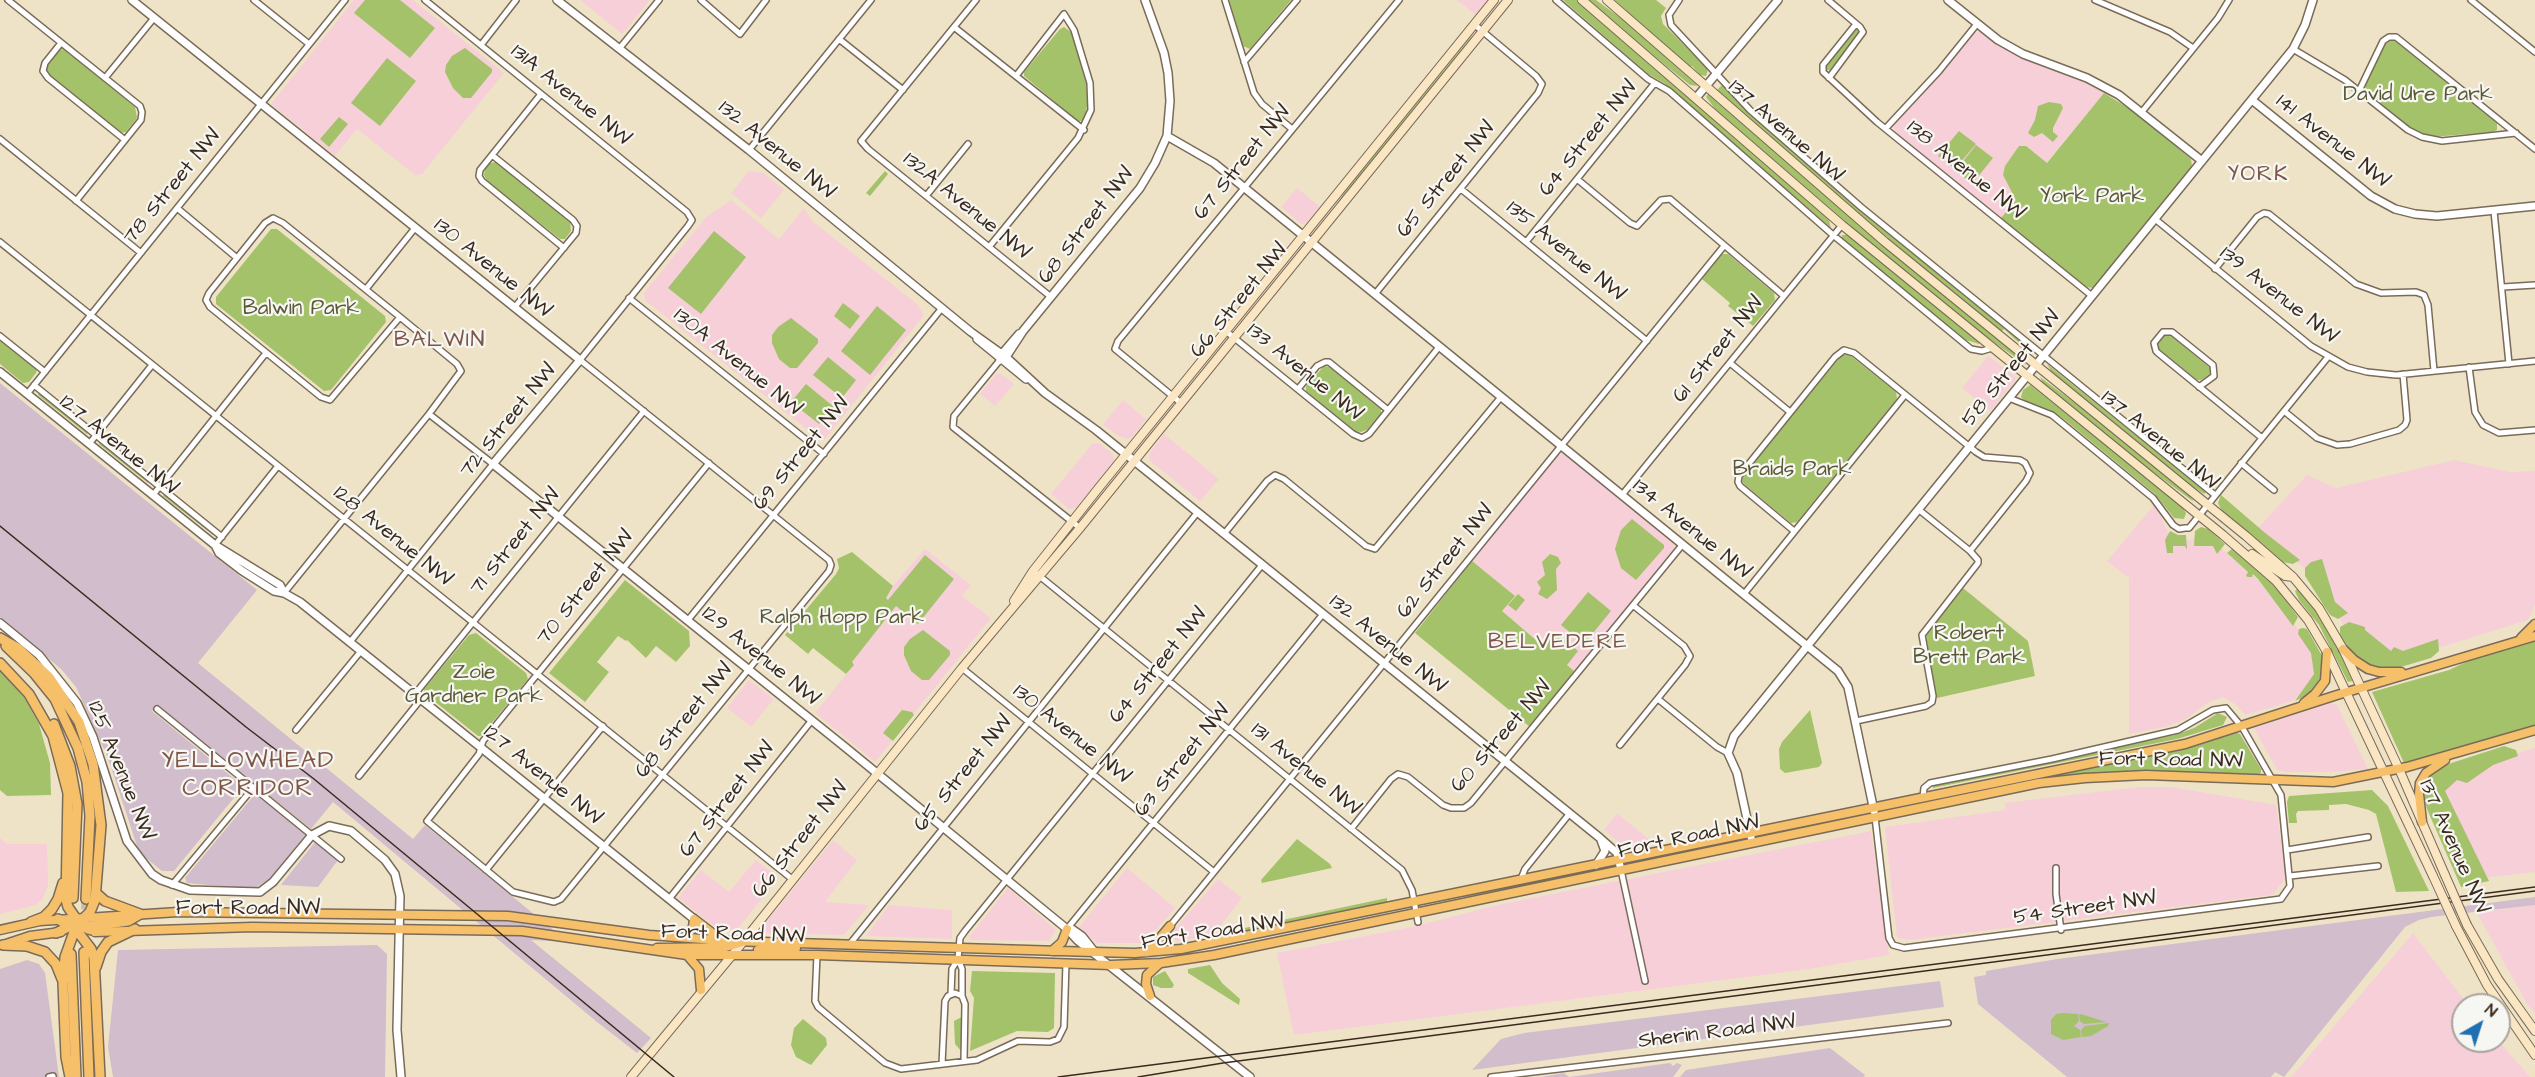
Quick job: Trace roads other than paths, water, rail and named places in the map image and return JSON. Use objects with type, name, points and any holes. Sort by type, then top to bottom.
[{"type":"highway","points":[[0,640],[19,649],[49,677],[79,722],[90,749],[99,799],[101,825],[96,893],[93,906],[78,925],[68,955],[63,983],[66,1056],[70,1077]]},
{"type":"highway","points":[[0,640],[46,687],[63,714],[78,748],[87,782],[90,816],[86,899]]},
{"type":"highway","points":[[0,657],[22,678],[45,708],[62,740],[70,766],[77,822],[73,898]]},
{"type":"highway","points":[[0,663],[37,706],[58,751],[68,793],[65,888],[68,908],[78,925],[95,972],[100,1077]]},
{"type":"highway","points":[[31,922],[44,917],[52,909],[58,899],[65,872]]},
{"type":"highway","points":[[65,888],[70,899],[80,903],[87,902],[96,893]]},
{"type":"highway","points":[[96,893],[105,901],[140,914]]},
{"type":"highway","points":[[56,933],[78,925],[128,921],[140,914]]},
{"type":"highway","points":[[58,919],[99,932]]},
{"type":"highway","points":[[95,972],[105,945],[116,936],[135,929]]},
{"type":"highway","points":[[2,946],[27,946],[45,952],[56,964],[63,983]]},
{"type":"highway","points":[[68,955],[76,949],[88,953]]},
{"type":"highway","points":[[88,953],[89,1077]]},
{"type":"highway","points":[[68,955],[76,1077]]},
{"type":"main road","name":"66 Street NW","points":[[1037,574],[1080,528],[1181,403],[1304,237],[1494,0]]},
{"type":"main road","name":"66 Street NW","points":[[631,1077],[728,957],[743,942],[876,773],[998,624],[1037,574],[1072,522],[1126,455],[1174,397],[1311,243],[1508,0]]},
{"type":"main road","name":"137 Avenue NW","points":[[1582,0],[1842,225],[2199,515],[2283,588],[2308,620],[2327,652],[2456,926],[2487,985],[2516,1031],[2535,1055]]},
{"type":"main road","points":[[1600,0],[1622,14]]},
{"type":"main road","name":"137 Avenue NW","points":[[1607,0],[1876,235],[2207,504],[2293,577],[2319,608],[2343,649],[2399,769],[2467,925],[2498,979],[2535,1031]]},
{"type":"main road","points":[[2223,535],[2285,576],[2293,577]]},
{"type":"main road","points":[[2283,588],[2293,577]]},
{"type":"main road","points":[[2519,640],[2535,624]]},
{"type":"main road","points":[[2343,649],[2360,665],[2379,672],[2416,671],[2535,636]]},
{"type":"main road","points":[[2299,707],[2315,694],[2325,681],[2327,652]]},
{"type":"main road","name":"Fort Road NW","points":[[140,914],[209,912],[520,917],[649,935],[743,942],[1094,952],[1148,952],[1181,949],[1416,913],[1521,881],[2038,773],[2146,753],[2241,727],[2416,671]]},
{"type":"main road","name":"Fort Road NW","points":[[99,932],[135,929],[274,927],[522,931],[687,955],[728,957],[817,955],[1111,965],[1161,963],[1214,955],[2039,783],[2085,777],[2146,775],[2333,782],[2384,773],[2535,730]]},
{"type":"main road","points":[[2422,822],[2419,794],[2422,780],[2431,769],[2452,755]]},
{"type":"main road","points":[[2038,773],[2039,783]]},
{"type":"main road","points":[[0,930],[31,922],[58,919]]},
{"type":"main road","points":[[686,937],[693,927],[694,919]]},
{"type":"main road","points":[[694,919],[721,940]]},
{"type":"main road","points":[[1170,926],[1167,941],[1181,949]]},
{"type":"main road","points":[[1148,952],[1170,926]]},
{"type":"main road","points":[[1052,951],[1062,942],[1067,928]]},
{"type":"main road","points":[[2,946],[21,938],[56,933]]},
{"type":"main road","points":[[645,949],[725,948],[743,942]]},
{"type":"main road","points":[[728,957],[745,952],[821,944]]},
{"type":"main road","points":[[687,955],[701,974],[701,990]]},
{"type":"main road","points":[[1149,996],[1147,975],[1161,963]]},
{"type":"main road","points":[[2516,1031],[2535,1047]]},
{"type":"street","points":[[8,0],[140,106],[141,120],[76,201]]},
{"type":"street","name":"130 Avenue NW","points":[[132,0],[774,515],[829,560],[831,565]]},
{"type":"street","points":[[254,0],[309,44]]},
{"type":"street","name":"78 Street NW","points":[[27,394],[345,0]]},
{"type":"street","name":"131A Avenue NW","points":[[425,0],[687,212],[692,220]]},
{"type":"street","points":[[481,45],[516,0]]},
{"type":"street","name":"132 Avenue NW","points":[[557,0],[749,150],[1033,383],[1134,461],[1616,851],[1645,981]]},
{"type":"street","points":[[619,49],[658,0]]},
{"type":"street","points":[[701,0],[740,34],[766,0]]},
{"type":"street","points":[[749,150],[871,0]]},
{"type":"street","points":[[839,39],[903,90],[976,0]]},
{"type":"street","name":"68 Street NW","points":[[1072,522],[953,427],[954,416],[1140,188],[1155,163],[1167,135],[1170,101],[1164,53],[1145,0]]},
{"type":"street","points":[[1225,0],[1254,93],[1262,104],[1292,129]]},
{"type":"street","points":[[1244,62],[1297,0]]},
{"type":"street","name":"67 Street NW","points":[[1174,397],[1115,349],[1118,341],[1400,0]]},
{"type":"street","name":"137 Avenue NW","points":[[1556,0],[1654,84],[1669,91],[1833,235],[1971,349],[1982,351],[1992,348]]},
{"type":"street","name":"137 Avenue NW","points":[[1679,0],[1671,10],[1668,19],[1672,27],[1750,110],[1861,207],[2215,495]]},
{"type":"street","points":[[1696,98],[1778,0]]},
{"type":"street","points":[[1828,0],[1863,30],[1863,36],[1829,78]]},
{"type":"street","points":[[1948,0],[1977,24],[2023,54],[2096,82],[2119,95],[2202,161]]},
{"type":"street","points":[[2096,0],[2170,32],[2193,48]]},
{"type":"street","points":[[2141,112],[2218,18],[2229,0]]},
{"type":"street","name":"58 Street NW","points":[[1728,753],[1734,736],[1807,645],[2293,49],[2305,25],[2313,0]]},
{"type":"street","points":[[2471,0],[2535,52]]},
{"type":"street","points":[[989,247],[1084,130],[1091,110],[1091,89],[1074,30],[1064,15],[1016,76]]},
{"type":"street","points":[[105,78],[154,18]]},
{"type":"street","name":"138 Avenue NW","points":[[1856,24],[1821,68],[1829,78],[1886,128],[2092,296]]},
{"type":"street","points":[[1886,128],[1939,71],[1977,24]]},
{"type":"street","points":[[1475,26],[1482,32]]},
{"type":"street","points":[[954,27],[1084,130]]},
{"type":"street","name":"65 Street NW","points":[[1375,294],[1538,93],[1542,84],[1536,76],[1482,32]]},
{"type":"street","points":[[2359,91],[2383,41],[2389,37],[2400,39],[2535,149]]},
{"type":"street","points":[[61,43],[45,63],[43,71],[48,78],[125,140]]},
{"type":"street","points":[[2293,49],[2341,76],[2408,130],[2422,137],[2442,141],[2516,133]]},
{"type":"street","name":"64 Street NW","points":[[1526,242],[1654,84]]},
{"type":"street","name":"132A Avenue NW","points":[[903,90],[861,141],[1051,297]]},
{"type":"street","points":[[541,94],[480,170],[479,176],[482,181],[564,248]]},
{"type":"street","name":"141 Avenue NW","points":[[2252,100],[2365,192],[2401,211],[2428,216],[2535,206]]},
{"type":"street","name":"134 Avenue NW","points":[[1167,135],[1206,157],[1244,187],[1807,645],[1844,678],[1856,721],[1875,817],[1889,938],[1893,945]]},
{"type":"street","points":[[0,139],[141,253]]},
{"type":"street","points":[[926,196],[968,144]]},
{"type":"street","points":[[492,155],[573,220],[577,226],[576,233],[514,308]]},
{"type":"street","points":[[1577,179],[1630,223],[1637,226],[1665,198],[1676,203],[1784,297]]},
{"type":"street","name":"135 Avenue NW","points":[[1461,189],[1647,341]]},
{"type":"street","points":[[177,208],[237,258]]},
{"type":"street","points":[[2494,211],[2509,364]]},
{"type":"street","points":[[2216,269],[2257,218],[2264,213],[2271,216],[2356,284],[2381,293],[2416,292],[2424,296],[2428,305],[2434,371]]},
{"type":"street","points":[[284,593],[461,371],[458,364],[400,316],[283,223],[273,218],[265,223],[206,300],[210,307],[321,397],[330,400],[400,316]]},
{"type":"street","name":"139 Avenue NW","points":[[2155,219],[2304,341],[2328,357],[2356,370],[2403,375],[2535,361]]},
{"type":"street","name":"72 Street NW","points":[[350,642],[692,220]]},
{"type":"street","name":"61 Street NW","points":[[1622,495],[1842,225]]},
{"type":"street","points":[[366,289],[415,228]]},
{"type":"street","name":"128 Avenue NW","points":[[0,242],[792,879]]},
{"type":"street","name":"62 Street NW","points":[[1170,926],[1724,246]]},
{"type":"street","points":[[2503,287],[2535,285]]},
{"type":"street","name":"130A Avenue NW","points":[[629,298],[824,454]]},
{"type":"street","name":"69 Street NW","points":[[688,620],[942,309]]},
{"type":"street","points":[[2199,387],[2214,376],[2213,365],[2172,332],[2163,332],[2154,343],[2156,351],[2199,387],[2262,438]]},
{"type":"street","name":"133 Avenue NW","points":[[1230,335],[1353,434],[1362,438],[1369,434],[1388,410]]},
{"type":"street","name":"127 Avenue NW","points":[[0,336],[45,372]]},
{"type":"street","points":[[1298,389],[1317,366],[1329,362],[1388,410],[1439,347]]},
{"type":"street","points":[[1794,531],[1745,491],[1738,482],[1743,470],[1835,357],[1844,350],[1854,353],[1984,457],[2020,460],[2025,463],[2030,473],[2026,481],[1970,551]]},
{"type":"street","points":[[153,495],[266,352]]},
{"type":"street","points":[[2199,515],[2328,357]]},
{"type":"street","points":[[1730,363],[1790,412]]},
{"type":"street","points":[[89,444],[152,365]]},
{"type":"street","points":[[2469,368],[2476,416],[2487,429],[2507,433],[2535,430]]},
{"type":"street","name":"127 Avenue NW","points":[[0,372],[215,546],[219,553],[274,591],[284,593],[300,602],[694,919]]},
{"type":"street","points":[[2284,411],[2318,438],[2337,445],[2355,443],[2399,430],[2405,426],[2407,420],[2403,375]]},
{"type":"street","name":"127 Avenue NW","points":[[34,385],[222,537]]},
{"type":"street","points":[[1744,594],[1905,395]]},
{"type":"street","points":[[1174,397],[1181,403]]},
{"type":"street","points":[[1224,534],[1267,481],[1275,475],[1284,479],[1366,546],[1375,549],[1502,397]]},
{"type":"street","name":"137 Avenue NW","points":[[2009,398],[2052,415],[2153,498],[2173,525],[2179,529],[2189,528],[2199,515]]},
{"type":"street","name":"71 Street NW","points":[[359,776],[473,622],[644,411]]},
{"type":"street","name":"129 Avenue NW","points":[[429,414],[624,568],[943,826],[1067,928],[1077,940],[1250,1077]]},
{"type":"street","points":[[2241,463],[2274,490]]},
{"type":"street","name":"70 Street NW","points":[[486,870],[427,821],[479,754],[483,741],[709,464]]},
{"type":"street","points":[[215,546],[278,466]]},
{"type":"street","points":[[1856,721],[1926,706],[1932,702],[1933,696],[1922,635],[1978,563],[1970,551],[1918,509]]},
{"type":"street","name":"65 Street NW","points":[[849,945],[1197,513]]},
{"type":"street","points":[[1072,522],[1080,528]]},
{"type":"street","name":"60 Street NW","points":[[1351,829],[1391,779],[1398,774],[1408,777],[1443,805],[1459,809],[1471,803],[1683,544]]},
{"type":"street","name":"68 Street NW","points":[[486,870],[513,892],[554,902],[563,898],[831,565]]},
{"type":"street","name":"64 Street NW","points":[[958,960],[962,935],[1262,565]]},
{"type":"street","name":"131 Avenue NW","points":[[1037,574],[1402,870],[1407,877],[1416,913]]},
{"type":"street","points":[[1620,746],[1690,656],[1684,646],[1634,606]]},
{"type":"street","name":"63 Street NW","points":[[1067,928],[1323,614]]},
{"type":"street","name":"125 Avenue NW","points":[[0,623],[39,655],[69,691],[93,737],[127,841],[152,874],[172,885],[190,890],[231,892],[265,890],[312,835]]},
{"type":"street","points":[[296,730],[361,651]]},
{"type":"street","name":"130 Avenue NW","points":[[962,668],[1214,873]]},
{"type":"street","points":[[1658,699],[1717,747],[1728,753],[1737,773],[1752,843]]},
{"type":"street","name":"Fort Road NW","points":[[1923,797],[1924,788],[1930,783],[2052,759],[2178,730],[2219,708],[2226,708],[2231,712],[2241,727]]},
{"type":"street","points":[[157,709],[341,859]]},
{"type":"street","name":"67 Street NW","points":[[669,899],[812,720]]},
{"type":"street","points":[[486,870],[603,726]]},
{"type":"street","points":[[2241,727],[2281,795],[2290,876],[2378,866]]},
{"type":"street","points":[[172,885],[253,788]]},
{"type":"street","points":[[1521,881],[1525,869],[1570,813]]},
{"type":"street","points":[[312,835],[323,828],[340,827],[356,834],[379,853],[397,880],[400,897],[397,1033],[401,1077]]},
{"type":"street","points":[[2287,849],[2368,837]]},
{"type":"street","points":[[1595,866],[1605,851],[1600,838]]},
{"type":"street","points":[[2056,868],[2056,894],[2061,930]]},
{"type":"street","name":"54 Street NW","points":[[1893,945],[1914,948],[2281,900],[2290,886],[2290,876]]},
{"type":"street","points":[[817,955],[815,1000],[820,1010],[892,1067],[906,1069],[982,1059],[1018,1041],[1050,1042],[1058,1039],[1064,1027],[1066,963]]},
{"type":"street","points":[[951,994],[952,969],[958,960]]},
{"type":"street","points":[[958,960],[962,969],[962,996],[965,1004],[964,1061]]},
{"type":"street","points":[[942,1064],[944,1004],[946,998],[951,994],[962,996]]},
{"type":"street","name":"Sherin Road NW","points":[[1491,1077],[1948,1023]]},
{"type":"tunnel","points":[[85,923],[86,899]]},
{"type":"tram line","points":[[1138,1077],[1223,1063],[2535,891]]},
{"type":"railway","points":[[0,526],[246,727],[314,779],[674,1077]]},
{"type":"railway","points":[[1058,1077],[2535,887]]},
{"type":"district","name":"YORK","points":[[2258,175]]},
{"type":"district","name":"BALWIN","points":[[440,341]]},
{"type":"district","name":"BELVEDERE","points":[[1558,643]]},
{"type":"district","name":"YELLOWHEAD CORRIDOR","points":[[248,776]]},
{"type":"park label","name":"David Ure Park","points":[[2418,96]]},
{"type":"park label","name":"York Park","points":[[2092,198]]},
{"type":"park label","name":"Balwin Park","points":[[301,310]]},
{"type":"park label","name":"Braids Park","points":[[1792,471]]},
{"type":"park label","name":"Ralph Hopp Park","points":[[842,619]]},
{"type":"park label","name":"Robert Brett Park","points":[[1969,647]]},
{"type":"park label","name":"Zoie Gardner Park","points":[[474,686]]}]
